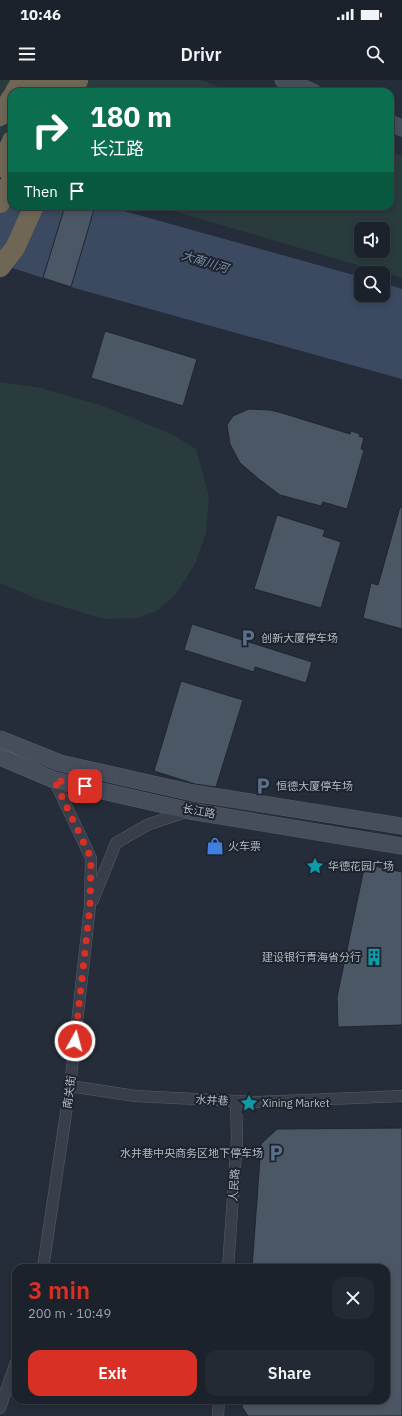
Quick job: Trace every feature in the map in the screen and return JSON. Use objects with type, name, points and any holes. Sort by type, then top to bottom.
[{"type":"highway","points":[[0,116],[8,103]]},
{"type":"highway","points":[[0,167],[8,150]]},
{"type":"highway","points":[[0,203],[8,187]]},
{"type":"highway","points":[[0,268],[14,248],[32,210]]},
{"type":"main road","points":[[283,80],[303,88]]},
{"type":"main road","name":"长江路","points":[[0,738],[60,763],[193,793],[402,826]]},
{"type":"main road","name":"长江路","points":[[0,757],[54,780],[190,811],[402,846]]},
{"type":"street","name":"南关街","points":[[44,1264],[70,1086],[90,906],[91,858],[54,780]]},
{"type":"street","points":[[90,906],[116,843],[147,824],[190,811]]},
{"type":"street","name":"水井巷","points":[[70,1086],[135,1096],[258,1102],[402,1096]]},
{"type":"street","name":"人民路","points":[[228,1264],[237,1138],[236,1101]]},
{"type":"street","points":[[0,1408],[12,1374]]},
{"type":"street","points":[[218,1416],[219,1404]]},
{"type":"shaded area","points":[[0,80],[201,80],[222,88],[8,88],[8,139],[0,137]]},
{"type":"shaded area","points":[[394,153],[402,156],[402,278],[390,274],[390,266],[361,266],[170,210],[394,210]]},
{"type":"shaded area","points":[[0,382],[41,388],[106,407],[171,434],[196,449],[209,496],[206,533],[196,562],[176,594],[158,610],[138,618],[104,619],[37,599],[0,583]]},
{"type":"water","name":"大南川河","points":[[0,180],[8,182],[8,210],[120,210],[354,275],[354,302],[390,302],[390,285],[402,289],[402,379],[71,287],[0,264]]},
{"type":"building","points":[[64,210],[94,210],[71,287],[43,278]]},
{"type":"building","points":[[105,331],[197,359],[183,406],[91,378]]},
{"type":"building","points":[[249,409],[270,410],[282,413],[350,434],[351,431],[360,434],[359,436],[364,438],[361,449],[364,450],[347,509],[323,502],[321,506],[280,495],[240,463],[230,444],[227,425],[233,416]]},
{"type":"building","points":[[400,507],[402,508],[402,629],[363,618],[371,583],[378,585]]},
{"type":"building","points":[[277,515],[325,530],[323,536],[341,542],[321,608],[254,589]]},
{"type":"building","points":[[192,624],[312,662],[306,683],[255,667],[254,672],[184,650]]},
{"type":"building","points":[[181,681],[243,700],[216,787],[195,784],[154,771]]},
{"type":"building","name":"建设银行青海省分行","points":[[365,864],[402,872],[402,1025],[338,1027],[337,997]]},
{"type":"building","points":[[402,1128],[402,1416],[248,1416],[242,1407],[242,1404],[390,1404],[390,1264],[252,1264],[261,1144],[277,1129]]},
{"type":"place","name":"创新大厦停车场","points":[[248,638]]},
{"type":"place","name":"恒德大厦停车场","points":[[263,786]]},
{"type":"place","name":"火车票","points":[[215,846]]},
{"type":"place","name":"华德花园广场","points":[[315,866]]},
{"type":"place","name":"建设银行青海省分行","points":[[374,957]]},
{"type":"place","name":"Xining Market","points":[[249,1103]]},
{"type":"place","name":"水井巷中央商务区地下停车场","points":[[276,1153]]},
{"type":"route","points":[[75,1041],[90,906],[91,858],[54,780],[85,786]]}]
